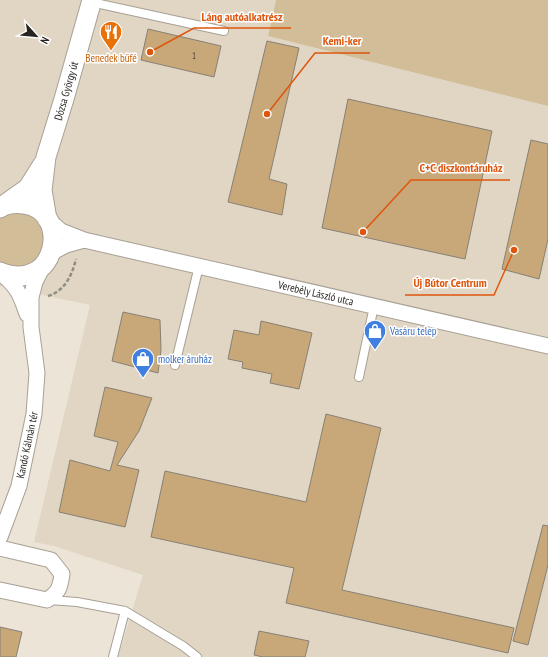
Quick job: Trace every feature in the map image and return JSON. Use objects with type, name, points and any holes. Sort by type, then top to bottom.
[{"type":"street","name":"Dózsa György út","points":[[48,259],[54,242],[52,230],[47,219],[42,190],[46,157],[64,99],[90,1]]},
{"type":"street","name":"Dózsa György út","points":[[2,206],[28,188],[46,157]]},
{"type":"street","points":[[2,206],[16,203],[28,204],[39,210],[47,219]]},
{"type":"street","name":"Verebély László utca","points":[[47,219],[61,231],[82,241],[199,266],[548,346]]},
{"type":"street","points":[[0,272],[12,276],[24,276],[35,272],[48,259],[66,245],[82,241]]},
{"type":"street","name":"Kandó Kálmán tér","points":[[0,537],[19,486],[34,414],[36,373],[31,327],[31,297],[35,282],[48,259]]},
{"type":"street","name":"Kandó Kálmán tér","points":[[0,272],[15,286],[22,300],[31,327]]},
{"type":"street","points":[[0,548],[51,560],[62,574],[60,586],[55,594],[46,600],[0,590]]},
{"type":"lane","points":[[90,1],[224,31]]},
{"type":"lane","points":[[175,365],[199,266]]},
{"type":"lane","points":[[359,377],[374,306]]},
{"type":"lane","points":[[46,600],[77,602],[125,611],[183,646],[197,657]]},
{"type":"lane","points":[[113,657],[125,611]]},
{"type":"path","points":[[42,298],[54,294],[69,280],[74,269],[82,241]]},
{"type":"shaded area","points":[[0,0],[276,0],[268,36],[548,106],[548,657],[118,657],[143,575],[54,546],[34,542],[90,305],[0,286]]},
{"type":"shaded area","points":[[276,0],[548,0],[548,106],[268,36]]},
{"type":"shaded area","points":[[2,213],[31,213],[44,228],[45,247],[35,262],[17,268],[0,263],[0,215]]},
{"type":"building","points":[[148,29],[221,46],[214,77],[141,60]]},
{"type":"building","points":[[267,41],[299,48],[269,179],[287,184],[282,215],[228,202]]},
{"type":"building","points":[[348,99],[492,131],[465,259],[322,228]]},
{"type":"building","points":[[531,140],[548,144],[548,239],[539,279],[502,269]]},
{"type":"building","points":[[123,312],[160,320],[161,350],[158,373],[112,361]]},
{"type":"building","points":[[261,321],[312,333],[299,389],[270,383],[272,374],[242,368],[243,362],[228,359],[234,330],[259,335]]},
{"type":"building","points":[[105,387],[152,398],[139,431],[117,465],[139,470],[125,527],[59,512],[70,460],[110,471],[118,442],[94,436]]},
{"type":"building","points":[[326,414],[381,428],[342,590],[514,628],[508,653],[286,603],[294,568],[151,537],[165,471],[306,502]]},
{"type":"building","points":[[543,525],[548,526],[548,565],[528,645],[513,641]]},
{"type":"building","points":[[0,627],[22,632],[16,657],[0,657]]},
{"type":"building","points":[[259,631],[309,641],[305,657],[263,657],[254,655]]},
{"type":"place","name":"Benedek büfé","points":[[111,52]]},
{"type":"place","name":"Láng autóalkatrész","points":[[150,52]]},
{"type":"place","name":"Kemi-ker","points":[[267,114]]},
{"type":"place","name":"C+C diszkontáruház","points":[[363,232]]},
{"type":"place","name":"Új Bútor Centrum","points":[[514,250]]},
{"type":"place","name":"Vasáru telep","points":[[375,350]]},
{"type":"place","name":"molker áruház","points":[[143,378]]}]
